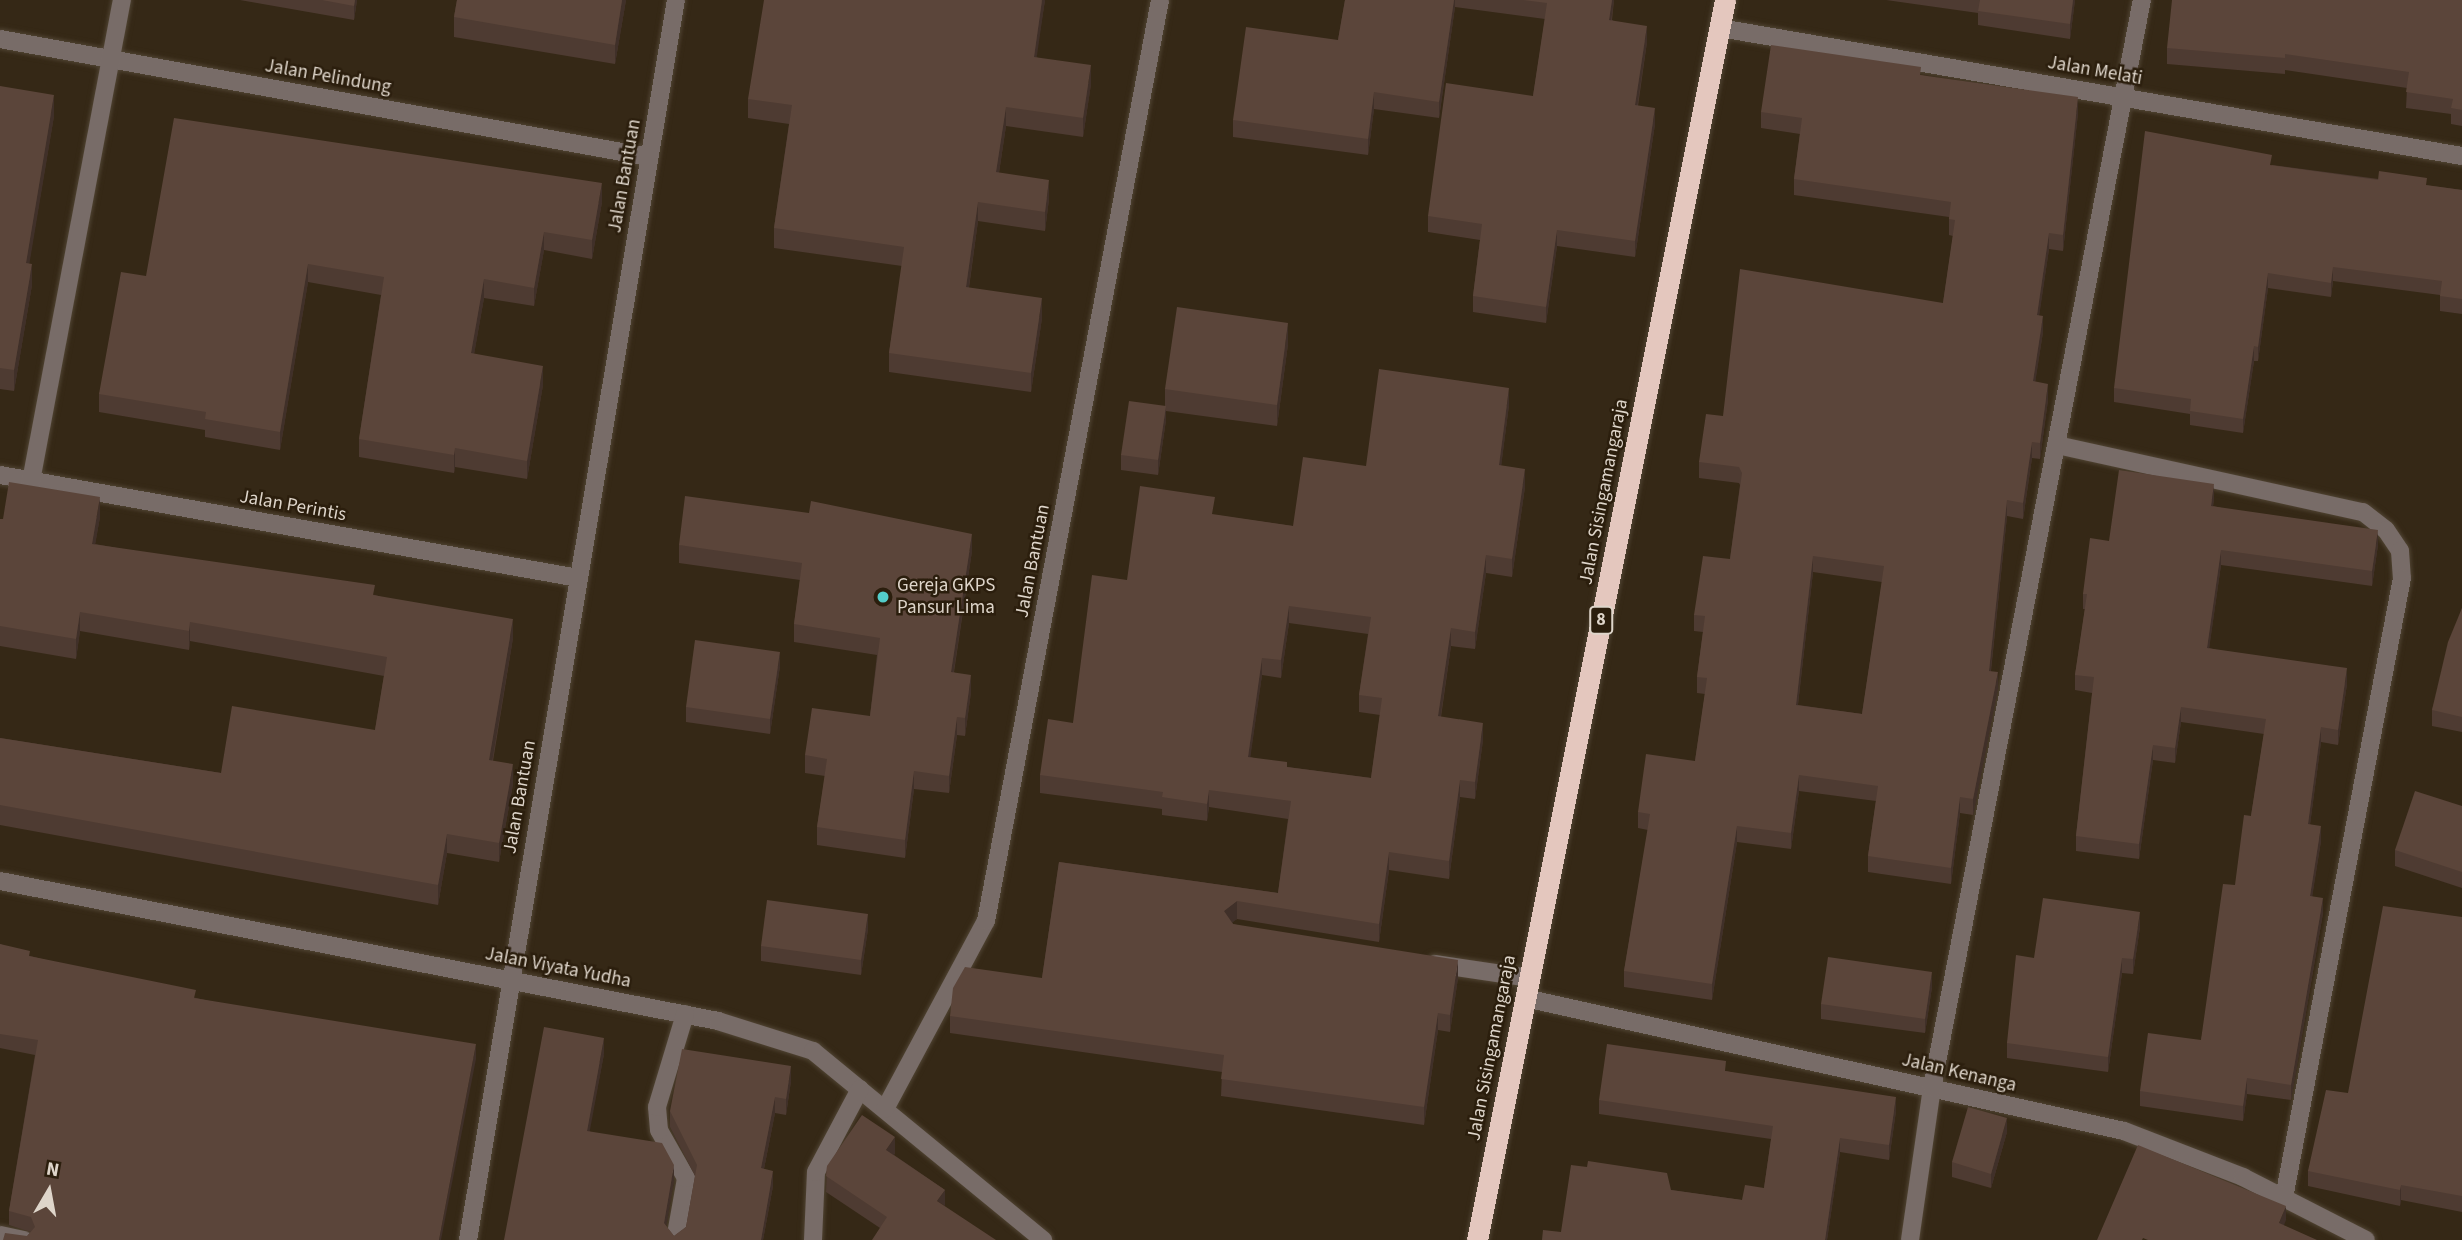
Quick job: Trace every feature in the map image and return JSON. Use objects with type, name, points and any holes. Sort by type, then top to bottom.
[{"type":"highway","name":"Jalan Sisingamangaraja","points":[[1477,1240],[1725,0]]},
{"type":"street","points":[[31,481],[122,0]]},
{"type":"street","name":"Jalan Bantuan","points":[[468,1240],[676,0]]},
{"type":"street","name":"Jalan Bantuan","points":[[885,1109],[986,921],[1160,0]]},
{"type":"street","points":[[1910,1240],[1932,1088],[2142,0]]},
{"type":"street","name":"Jalan Melati","points":[[1720,28],[2462,156]]},
{"type":"street","name":"Jalan Pelindung","points":[[0,40],[649,156]]},
{"type":"street","points":[[2057,445],[2363,512],[2386,530],[2400,551],[2402,578],[2284,1198]]},
{"type":"street","name":"Jalan Perintis","points":[[0,475],[578,578]]},
{"type":"street","name":"Jalan Viyata Yudha","points":[[0,881],[685,1014],[813,1051],[1043,1240]]},
{"type":"street","name":"Jalan Kenanga","points":[[1421,961],[1932,1088],[2124,1131],[2284,1198],[2366,1240]]},
{"type":"street","points":[[676,1240],[686,1178],[659,1130],[657,1107],[685,1014]]},
{"type":"street","points":[[813,1240],[816,1172],[860,1089]]},
{"type":"street","points":[[0,1235],[24,1240]]},
{"type":"building","points":[[322,0],[355,0],[354,6]]},
{"type":"building","points":[[457,0],[622,0],[615,45],[454,17]]},
{"type":"building","points":[[764,0],[1042,0],[1034,57],[1091,65],[1083,118],[1006,107],[996,172],[1049,180],[1045,212],[978,202],[966,287],[1042,298],[1031,373],[889,353],[904,247],[774,228],[792,105],[748,99]]},
{"type":"building","points":[[1345,0],[1454,0],[1439,102],[1374,92],[1368,139],[1233,120],[1246,27],[1338,40]]},
{"type":"building","points":[[1523,0],[1612,0],[1609,20],[1647,26],[1635,105],[1655,108],[1635,241],[1557,230],[1546,307],[1473,296],[1482,224],[1428,216],[1446,83],[1533,96],[1547,3]]},
{"type":"building","points":[[1980,0],[2073,0],[2070,24],[1978,11]]},
{"type":"building","points":[[2172,0],[2462,0],[2462,110],[2451,108],[2453,99],[2406,92],[2409,72],[2285,54],[2285,58],[2167,48]]},
{"type":"building","points":[[1771,45],[1921,67],[1920,75],[2078,97],[2063,235],[2049,233],[2037,315],[2043,316],[2033,381],[2048,384],[2040,443],[2032,442],[2023,503],[2007,500],[1989,671],[1998,672],[1973,799],[1960,797],[1951,868],[1868,856],[1878,786],[1799,775],[1791,833],[1737,826],[1712,984],[1624,971],[1650,814],[1638,812],[1646,754],[1695,761],[1707,678],[1697,677],[1705,616],[1694,615],[1703,556],[1730,559],[1742,473],[1739,467],[1699,462],[1706,414],[1723,416],[1740,269],[1943,303],[1955,220],[1949,219],[1951,202],[1794,179],[1802,118],[1761,112]],"holes":[[[1813,556],[1884,566],[1862,714],[1796,705]]]},
{"type":"building","points":[[0,86],[54,95],[26,263],[32,264],[14,370],[0,368]]},
{"type":"building","points":[[174,118],[602,183],[592,240],[544,232],[534,288],[484,279],[471,353],[543,366],[527,461],[455,448],[454,455],[359,439],[384,277],[308,264],[280,432],[205,419],[206,412],[99,394],[121,272],[146,276]]},
{"type":"building","points":[[2145,131],[2272,155],[2270,165],[2378,180],[2379,171],[2427,178],[2426,185],[2462,190],[2462,299],[2440,296],[2442,281],[2333,267],[2331,283],[2268,273],[2258,347],[2254,346],[2243,419],[2190,411],[2191,399],[2114,388]]},
{"type":"building","points":[[1177,307],[1288,323],[1277,405],[1165,389]]},
{"type":"building","points":[[1379,369],[1509,388],[1499,465],[1525,469],[1512,559],[1486,555],[1475,632],[1451,628],[1438,716],[1483,723],[1475,782],[1460,780],[1449,861],[1389,852],[1379,924],[1237,901],[1224,911],[1233,924],[1458,960],[1450,1015],[1438,1013],[1424,1107],[1221,1079],[1224,1055],[950,1016],[953,988],[965,967],[1042,978],[1059,862],[1278,893],[1291,801],[1209,790],[1207,804],[1162,797],[1163,792],[1040,775],[1048,719],[1073,723],[1092,575],[1127,580],[1140,486],[1215,497],[1212,514],[1293,526],[1303,457],[1366,466]],"holes":[[[1289,606],[1371,617],[1359,695],[1382,698],[1371,778],[1287,767],[1287,762],[1248,757],[1262,658],[1281,660]]]},
{"type":"building","points":[[1129,401],[1166,406],[1158,460],[1121,455]]},
{"type":"building","points":[[2119,470],[2214,484],[2211,506],[2378,530],[2372,571],[2221,550],[2207,648],[2347,668],[2338,730],[2321,727],[2308,824],[2321,826],[2310,896],[2323,898],[2291,1085],[2247,1078],[2243,1106],[2140,1091],[2148,1033],[2201,1040],[2223,884],[2235,885],[2244,815],[2251,816],[2266,719],[2181,707],[2175,748],[2153,745],[2139,844],[2076,836],[2094,677],[2075,675],[2087,594],[2083,594],[2090,538],[2109,541]]},
{"type":"building","points":[[9,482],[100,497],[92,544],[375,585],[373,595],[513,619],[489,760],[513,764],[499,843],[447,834],[438,885],[0,805],[0,738],[221,773],[232,706],[375,730],[387,657],[190,622],[189,631],[80,612],[76,639],[0,626],[0,519],[3,519]]},
{"type":"building","points":[[685,496],[809,513],[811,501],[972,534],[951,672],[971,675],[965,718],[957,717],[949,776],[914,771],[905,840],[817,827],[827,759],[805,755],[812,708],[870,716],[880,638],[794,624],[802,563],[679,545]]},
{"type":"building","points":[[2462,608],[2462,717],[2432,710],[2448,642]]},
{"type":"building","points":[[695,640],[780,652],[770,719],[686,707]]},
{"type":"building","points":[[2415,791],[2462,806],[2462,872],[2395,850]]},
{"type":"building","points":[[2043,898],[2140,912],[2133,959],[2122,958],[2108,1057],[2007,1043],[2016,955],[2034,958]]},
{"type":"building","points":[[767,900],[868,914],[861,960],[761,946]]},
{"type":"building","points":[[2383,906],[2462,917],[2462,1196],[2401,1185],[2400,1190],[2308,1171],[2326,1090],[2348,1093]]},
{"type":"building","points":[[0,944],[30,951],[29,956],[196,990],[194,998],[476,1044],[439,1240],[3,1240],[5,1233],[27,1236],[35,1227],[31,1217],[9,1211],[38,1040],[0,1034]]},
{"type":"building","points":[[1828,957],[1932,972],[1925,1019],[1821,1004]]},
{"type":"building","points":[[544,1027],[604,1038],[587,1131],[662,1143],[674,1165],[664,1223],[674,1236],[686,1227],[697,1165],[670,1111],[682,1049],[791,1066],[786,1099],[775,1097],[761,1168],[773,1171],[761,1240],[504,1240]]},
{"type":"building","points":[[1607,1044],[1726,1061],[1725,1071],[1896,1097],[1889,1145],[1840,1138],[1825,1240],[1542,1240],[1543,1230],[1561,1232],[1571,1165],[1587,1167],[1588,1161],[1667,1173],[1671,1190],[1742,1200],[1745,1185],[1764,1188],[1773,1126],[1599,1100]]},
{"type":"building","points":[[1968,1107],[2007,1118],[1991,1174],[1952,1162]]},
{"type":"building","points":[[862,1115],[895,1137],[886,1150],[945,1190],[937,1201],[996,1240],[872,1240],[887,1217],[826,1176],[827,1166]]},
{"type":"building","points":[[2138,1145],[2286,1206],[2279,1223],[2317,1240],[2097,1240]]},
{"type":"place","name":"Gereja GKPS Pansur Lima","points":[[883,597]]}]
